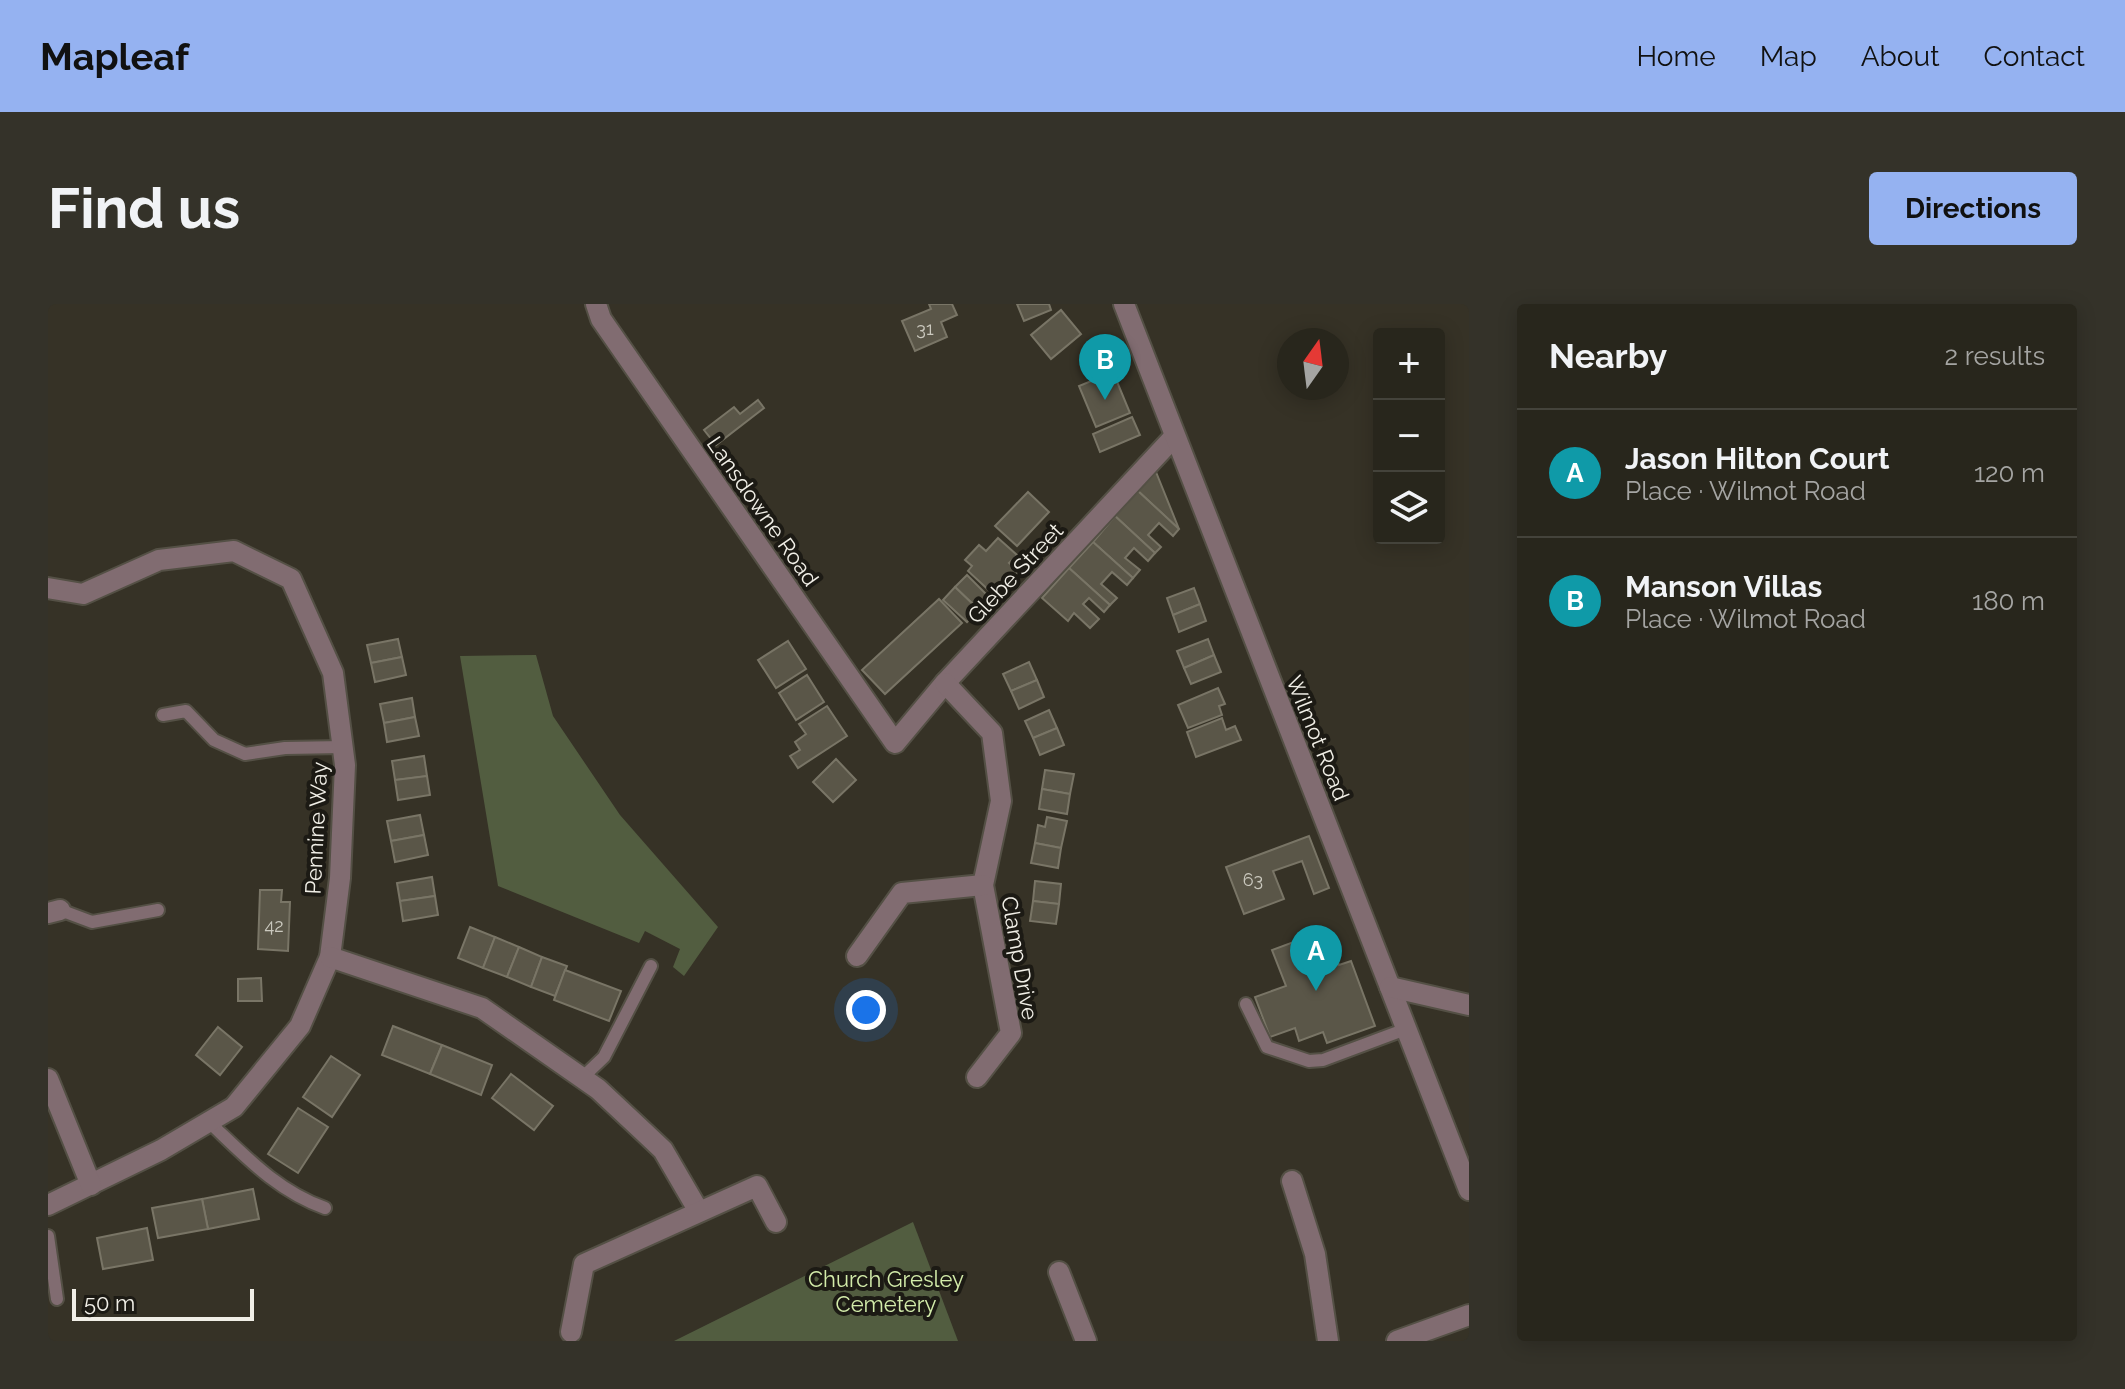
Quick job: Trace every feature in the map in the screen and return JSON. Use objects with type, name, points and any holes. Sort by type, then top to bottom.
[{"type":"street","name":"Lansdowne Road","points":[[596,304],[601,319],[895,743]]},
{"type":"street","name":"Wilmot Road","points":[[1124,304],[1173,438],[1469,1190]]},
{"type":"street","name":"Glebe Street","points":[[895,743],[945,683],[1173,438]]},
{"type":"street","name":"Pennine Way","points":[[48,588],[83,594],[159,560],[234,551],[291,579],[333,673],[343,747],[340,878],[330,957],[300,1026],[234,1107],[48,1205]]},
{"type":"street","name":"Clamp Drive","points":[[945,683],[992,733],[1001,801],[983,885],[1011,1033],[977,1077]]},
{"type":"street","name":"Clamp Drive","points":[[857,956],[902,893],[983,885]]},
{"type":"street","points":[[330,957],[482,1008],[582,1078],[663,1150],[698,1210]]},
{"type":"street","points":[[1390,987],[1469,1005]]},
{"type":"street","points":[[48,1079],[91,1185]]},
{"type":"street","points":[[1292,1181],[1315,1254],[1328,1341]]},
{"type":"street","points":[[571,1332],[584,1264],[757,1186],[776,1222]]},
{"type":"street","points":[[1059,1272],[1086,1341]]},
{"type":"street","points":[[1397,1341],[1469,1315]]},
{"type":"lane","points":[[163,715],[186,711],[214,740],[245,754],[285,748],[343,747]]},
{"type":"lane","points":[[54,911],[92,922],[158,910]]},
{"type":"lane","points":[[582,1078],[604,1057],[651,966]]},
{"type":"lane","points":[[1246,1004],[1267,1047],[1309,1061],[1323,1060],[1406,1029]]},
{"type":"lane","points":[[209,1122],[281,1187],[296,1198],[325,1208]]},
{"type":"lane","points":[[48,1236],[57,1299]]},
{"type":"green space","points":[[536,655],[553,716],[620,815],[718,927],[684,976],[673,967],[680,949],[645,931],[639,943],[498,886],[460,656]]},
{"type":"green space","name":"Church Gresley Cemetery","points":[[913,1222],[958,1341],[674,1341]]},
{"type":"building","points":[[929,304],[952,304],[957,315],[941,322],[947,337],[915,351],[902,321],[931,309]]},
{"type":"building","points":[[1017,304],[1049,304],[1051,310],[1024,321]]},
{"type":"building","points":[[1061,310],[1081,334],[1051,359],[1031,335]]},
{"type":"building","points":[[1101,353],[1108,363],[1092,375],[1085,366]]},
{"type":"building","points":[[1113,372],[1130,413],[1096,427],[1079,386]]},
{"type":"building","points":[[758,400],[764,408],[716,445],[704,430],[734,407],[740,414]]},
{"type":"building","points":[[1132,417],[1140,435],[1100,452],[1093,434]]},
{"type":"building","points":[[1156,472],[1179,529],[1138,491]]},
{"type":"building","points":[[1138,491],[1179,529],[1173,536],[1159,523],[1148,535],[1161,547],[1155,553],[1115,516]]},
{"type":"building","points":[[1028,492],[1049,512],[1017,546],[995,526]]},
{"type":"building","points":[[1115,516],[1155,553],[1148,561],[1134,548],[1125,558],[1140,570],[1133,578],[1093,542]]},
{"type":"building","points":[[998,538],[1017,555],[1009,563],[1019,571],[995,596],[968,571],[972,566],[965,560],[979,545],[986,551]]},
{"type":"building","points":[[1093,542],[1133,578],[1127,585],[1112,572],[1101,584],[1117,598],[1110,605],[1069,568]]},
{"type":"building","points":[[1069,568],[1110,605],[1104,612],[1089,598],[1083,604],[1099,619],[1090,628],[1074,613],[1068,621],[1042,598]]},
{"type":"building","points":[[967,575],[990,598],[979,610],[955,587]]},
{"type":"building","points":[[955,587],[979,610],[967,622],[943,600]]},
{"type":"building","points":[[1194,588],[1200,604],[1173,615],[1167,598]]},
{"type":"building","points":[[939,599],[962,623],[885,694],[862,670]]},
{"type":"building","points":[[1200,604],[1206,621],[1179,632],[1173,615]]},
{"type":"building","points":[[398,639],[402,657],[371,663],[367,645]]},
{"type":"building","points":[[1208,639],[1214,655],[1184,668],[1177,651]]},
{"type":"building","points":[[788,641],[806,669],[776,688],[758,660]]},
{"type":"building","points":[[1214,655],[1221,672],[1191,684],[1184,668]]},
{"type":"building","points":[[402,657],[406,675],[375,682],[371,663]]},
{"type":"building","points":[[1029,662],[1037,680],[1011,691],[1003,674]]},
{"type":"building","points":[[807,675],[824,702],[796,720],[779,693]]},
{"type":"building","points":[[1037,680],[1044,697],[1019,709],[1011,691]]},
{"type":"building","points":[[1218,688],[1225,704],[1219,706],[1222,715],[1188,728],[1178,705]]},
{"type":"building","points":[[412,698],[415,717],[384,723],[380,704]]},
{"type":"building","points":[[827,706],[847,736],[798,768],[790,756],[800,750],[795,742],[806,734],[799,724]]},
{"type":"building","points":[[1049,710],[1057,728],[1033,738],[1025,721]]},
{"type":"building","points":[[415,717],[419,736],[387,742],[384,723]]},
{"type":"building","points":[[1222,718],[1226,730],[1235,726],[1241,740],[1196,757],[1187,732]]},
{"type":"building","points":[[1057,728],[1064,745],[1040,755],[1033,738]]},
{"type":"building","points":[[424,756],[427,776],[395,780],[392,761]]},
{"type":"building","points":[[836,759],[856,780],[833,802],[813,782]]},
{"type":"building","points":[[1045,770],[1074,774],[1070,794],[1042,789]]},
{"type":"building","points":[[427,776],[430,795],[398,800],[395,780]]},
{"type":"building","points":[[1042,789],[1070,794],[1067,814],[1039,809]]},
{"type":"building","points":[[420,815],[424,835],[391,841],[387,821]]},
{"type":"building","points":[[1047,817],[1067,821],[1061,848],[1035,843],[1038,825],[1045,827]]},
{"type":"building","points":[[424,835],[428,855],[395,862],[391,841]]},
{"type":"building","points":[[1309,836],[1329,888],[1314,894],[1302,861],[1273,871],[1284,899],[1244,914],[1226,867]]},
{"type":"building","points":[[1035,843],[1061,848],[1058,868],[1031,863]]},
{"type":"building","points":[[432,877],[435,896],[400,901],[397,883]]},
{"type":"building","points":[[1035,881],[1061,884],[1059,904],[1033,901]]},
{"type":"building","points":[[260,890],[282,890],[281,902],[290,902],[288,951],[258,949]]},
{"type":"building","points":[[435,896],[438,915],[403,921],[400,901]]},
{"type":"building","points":[[1033,901],[1059,904],[1056,924],[1030,921]]},
{"type":"building","points":[[470,927],[495,937],[483,968],[458,958]]},
{"type":"building","points":[[1326,930],[1339,965],[1351,961],[1375,1026],[1327,1043],[1323,1032],[1299,1041],[1295,1028],[1270,1037],[1255,997],[1286,986],[1272,950]]},
{"type":"building","points":[[495,937],[519,947],[507,977],[483,968]]},
{"type":"building","points":[[519,947],[542,957],[531,987],[507,977]]},
{"type":"building","points":[[542,957],[567,966],[555,996],[531,987]]},
{"type":"building","points":[[565,970],[621,991],[609,1021],[554,1000]]},
{"type":"building","points":[[261,978],[262,1001],[238,1001],[238,979]]},
{"type":"building","points":[[393,1026],[442,1045],[430,1074],[382,1055]]},
{"type":"building","points":[[218,1027],[242,1047],[220,1075],[196,1055]]},
{"type":"building","points":[[442,1045],[492,1065],[481,1095],[430,1074]]},
{"type":"building","points":[[331,1056],[360,1075],[332,1117],[303,1097]]},
{"type":"building","points":[[511,1074],[553,1106],[534,1130],[492,1098]]},
{"type":"building","points":[[298,1108],[328,1127],[298,1173],[268,1154]]},
{"type":"building","points":[[253,1189],[259,1219],[208,1229],[202,1199]]},
{"type":"building","points":[[202,1199],[208,1229],[158,1238],[152,1208]]},
{"type":"building","points":[[147,1228],[153,1260],[103,1269],[97,1238]]},
{"type":"place","name":"Manson Villas","points":[[1105,400]]},
{"type":"place","name":"Jason Hilton Court","points":[[1316,991]]}]
